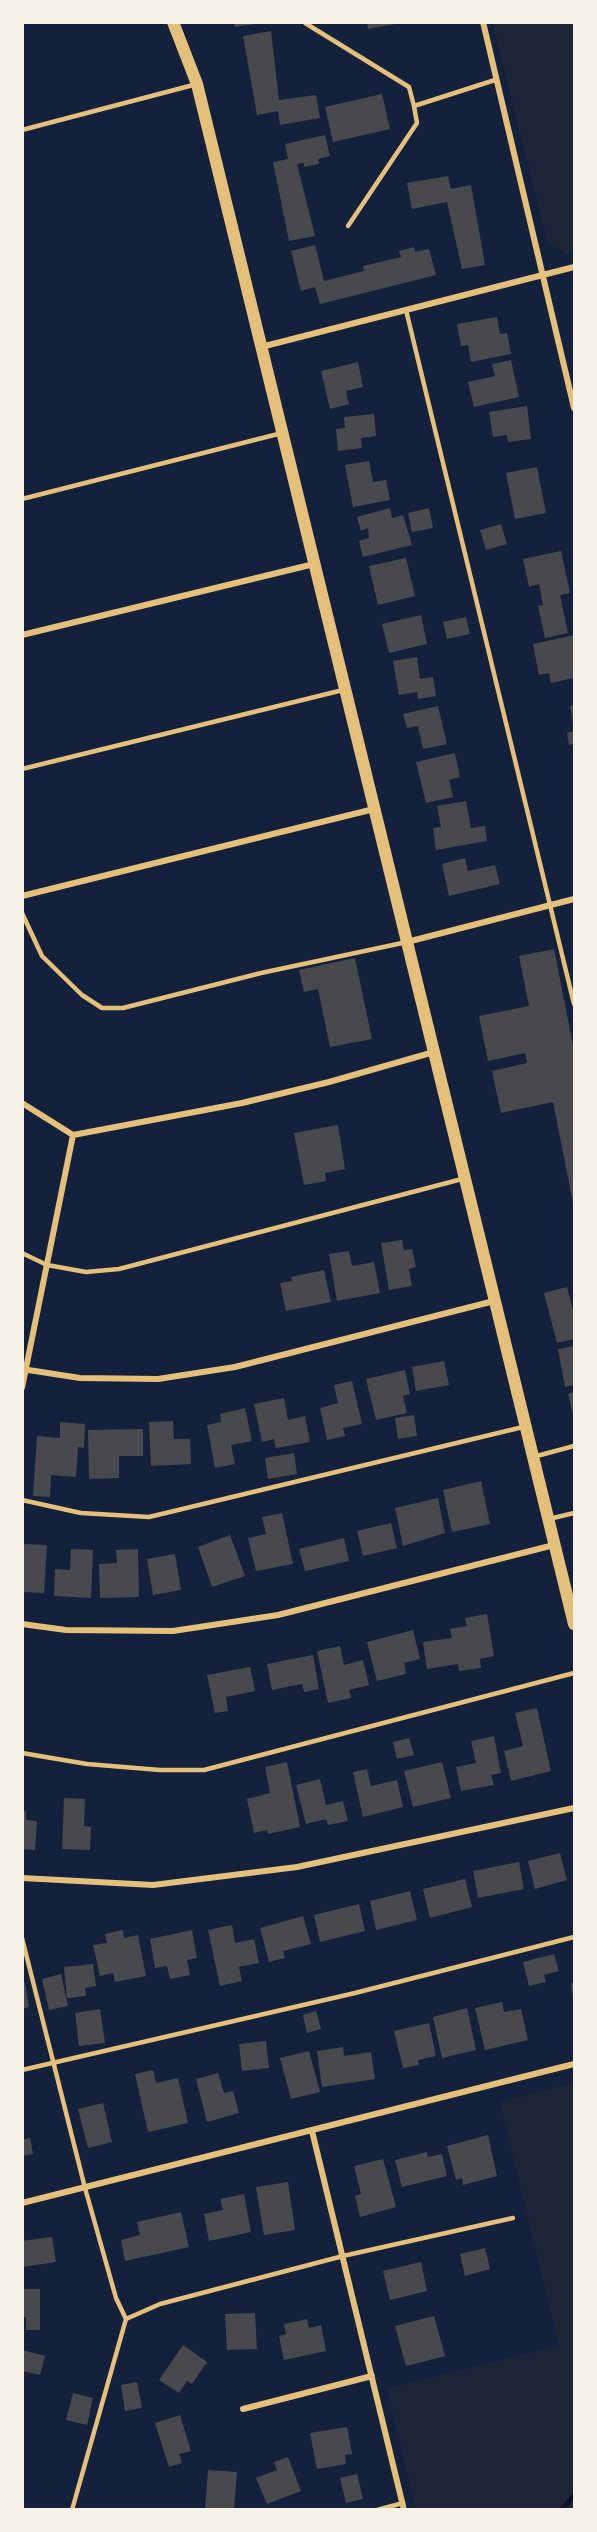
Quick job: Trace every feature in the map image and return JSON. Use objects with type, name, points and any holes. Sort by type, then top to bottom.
[{"type":"main road","points":[[173,22],[197,84],[574,1624]]},
{"type":"street","points":[[483,22],[495,81],[574,408]]},
{"type":"street","points":[[261,347],[574,267]]},
{"type":"street","points":[[22,635],[314,564]]},
{"type":"street","points":[[22,896],[374,809]]},
{"type":"street","points":[[407,942],[574,899]]},
{"type":"street","points":[[22,1103],[73,1135],[242,1103],[329,1082],[434,1052]]},
{"type":"street","points":[[22,1388],[73,1135]]},
{"type":"street","points":[[24,1369],[80,1378],[158,1379],[235,1367],[495,1301]]},
{"type":"street","points":[[22,1624],[66,1630],[173,1632],[278,1615],[555,1545]]},
{"type":"street","points":[[22,1878],[153,1885],[297,1867],[574,1808]]},
{"type":"street","points":[[22,2203],[574,2064]]},
{"type":"street","points":[[312,2131],[404,2506]]},
{"type":"street","points":[[243,2409],[372,2376]]},
{"type":"lane","points":[[305,23],[409,87],[414,106],[417,123],[348,226]]},
{"type":"lane","points":[[414,106],[495,81]]},
{"type":"lane","points":[[22,130],[197,84]]},
{"type":"lane","points":[[406,310],[574,1004]]},
{"type":"lane","points":[[22,499],[282,433]]},
{"type":"lane","points":[[22,769],[345,689]]},
{"type":"lane","points":[[22,913],[42,956],[82,995],[102,1008],[123,1008],[261,973],[407,942]]},
{"type":"lane","points":[[22,1253],[47,1265],[86,1272],[119,1269],[465,1179]]},
{"type":"lane","points":[[22,1500],[81,1513],[149,1517],[526,1426]]},
{"type":"lane","points":[[533,1457],[574,1446]]},
{"type":"lane","points":[[549,1519],[574,1513]]},
{"type":"lane","points":[[22,1753],[87,1764],[149,1770],[204,1770],[574,1673]]},
{"type":"lane","points":[[22,2070],[355,1993],[574,1937]]},
{"type":"lane","points":[[22,1938],[55,2062],[84,2188],[116,2298],[126,2319],[72,2510]]},
{"type":"lane","points":[[126,2319],[160,2304],[343,2256],[513,2218]]},
{"type":"lane","points":[[377,2510],[404,2506]]},
{"type":"shaded area","points":[[493,23],[574,23],[574,252],[566,254],[548,243]]},
{"type":"shaded area","points":[[574,2083],[574,2509],[416,2509],[387,2389],[559,2346],[500,2102]]},
{"type":"building","points":[[234,22],[255,22],[255,24],[235,27]]},
{"type":"building","points":[[367,22],[395,22],[395,24],[368,29]]},
{"type":"building","points":[[271,31],[279,100],[316,95],[320,118],[280,125],[278,111],[257,115],[243,36]]},
{"type":"building","points":[[382,94],[390,129],[333,142],[325,107]]},
{"type":"building","points":[[325,135],[330,156],[318,159],[319,164],[304,167],[304,163],[297,164],[315,236],[289,241],[273,162],[288,159],[285,144]]},
{"type":"building","points":[[448,176],[451,189],[471,185],[485,265],[462,269],[447,202],[412,209],[407,183]]},
{"type":"building","points":[[315,245],[324,281],[364,271],[363,266],[401,257],[399,251],[414,247],[415,252],[429,249],[436,275],[320,304],[315,287],[301,291],[291,251]]},
{"type":"building","points":[[497,317],[500,334],[507,333],[511,354],[471,362],[468,345],[461,346],[457,324]]},
{"type":"building","points":[[511,360],[519,397],[474,407],[468,382],[495,376],[492,364]]},
{"type":"building","points":[[358,362],[363,387],[346,391],[349,404],[330,409],[321,371]]},
{"type":"building","points":[[527,406],[531,439],[508,442],[507,435],[493,437],[489,412]]},
{"type":"building","points":[[374,414],[376,436],[361,438],[362,448],[338,451],[336,429],[345,428],[344,417]]},
{"type":"building","points":[[369,461],[373,482],[386,480],[390,500],[353,507],[345,465]]},
{"type":"building","points":[[537,467],[546,513],[515,519],[506,473]]},
{"type":"building","points":[[390,508],[392,518],[403,515],[412,545],[363,557],[359,541],[369,538],[368,528],[361,531],[357,517]]},
{"type":"building","points":[[429,508],[433,528],[412,532],[408,513]]},
{"type":"building","points":[[501,524],[507,544],[486,550],[480,530]]},
{"type":"building","points":[[561,551],[570,593],[560,595],[568,633],[545,638],[538,606],[543,605],[539,584],[529,587],[523,559]]},
{"type":"building","points":[[406,558],[415,596],[378,605],[369,566]]},
{"type":"building","points":[[421,615],[427,644],[389,653],[382,624]]},
{"type":"building","points":[[466,617],[470,634],[447,639],[443,622]]},
{"type":"building","points":[[574,635],[574,678],[551,683],[549,673],[539,675],[533,644]]},
{"type":"building","points":[[417,657],[420,679],[433,677],[436,696],[418,699],[417,692],[399,695],[393,661]]},
{"type":"building","points":[[574,705],[574,723],[573,723],[570,706]]},
{"type":"building","points":[[438,706],[447,744],[423,749],[418,726],[407,728],[403,714]]},
{"type":"building","points":[[574,731],[574,744],[569,745],[567,733]]},
{"type":"building","points":[[455,753],[460,777],[449,780],[453,797],[426,803],[416,762]]},
{"type":"building","points":[[466,801],[471,828],[485,826],[487,841],[436,850],[433,828],[441,827],[437,806]]},
{"type":"building","points":[[465,858],[468,871],[495,865],[500,884],[449,896],[442,864]]},
{"type":"building","points":[[554,949],[574,1050],[573,1203],[553,1102],[501,1113],[492,1071],[527,1063],[525,1053],[488,1061],[479,1016],[529,1006],[519,956]]},
{"type":"building","points":[[355,958],[372,1039],[330,1047],[318,989],[304,992],[299,970]]},
{"type":"building","points":[[338,1125],[345,1169],[325,1173],[326,1181],[304,1185],[294,1133]]},
{"type":"building","points":[[402,1240],[404,1250],[412,1249],[416,1267],[409,1269],[412,1286],[389,1290],[381,1243]]},
{"type":"building","points":[[349,1251],[352,1266],[374,1262],[380,1293],[337,1301],[329,1254]]},
{"type":"building","points":[[324,1270],[331,1302],[286,1311],[280,1283],[292,1281],[291,1277]]},
{"type":"building","points":[[567,1287],[574,1314],[574,1339],[557,1343],[544,1293]]},
{"type":"building","points":[[574,1346],[574,1385],[565,1387],[558,1349]]},
{"type":"building","points":[[444,1361],[449,1385],[416,1391],[412,1367]]},
{"type":"building","points":[[405,1370],[410,1394],[403,1396],[407,1413],[376,1420],[366,1379]]},
{"type":"building","points":[[352,1381],[362,1424],[343,1428],[345,1436],[327,1440],[320,1408],[338,1403],[334,1385]]},
{"type":"building","points":[[574,1392],[574,1419],[568,1394]]},
{"type":"building","points":[[284,1398],[288,1420],[305,1416],[310,1442],[276,1448],[274,1439],[262,1442],[254,1404]]},
{"type":"building","points":[[245,1408],[252,1441],[231,1445],[235,1464],[215,1468],[207,1425],[221,1422],[220,1414]]},
{"type":"building","points":[[414,1415],[417,1436],[398,1439],[395,1418]]},
{"type":"building","points":[[173,1421],[174,1439],[190,1439],[191,1464],[151,1466],[149,1422]]},
{"type":"building","points":[[60,1422],[85,1424],[84,1448],[78,1447],[76,1477],[51,1475],[50,1497],[33,1496],[37,1436],[60,1438]]},
{"type":"building","points":[[143,1429],[143,1456],[119,1456],[119,1478],[89,1479],[88,1430]]},
{"type":"building","points":[[294,1453],[297,1474],[268,1479],[265,1458]]},
{"type":"building","points":[[481,1481],[490,1524],[452,1532],[443,1490]]},
{"type":"building","points":[[438,1498],[445,1533],[403,1546],[395,1508]]},
{"type":"building","points":[[282,1513],[293,1564],[256,1571],[248,1538],[266,1534],[262,1517]]},
{"type":"building","points":[[391,1523],[397,1548],[363,1556],[357,1531]]},
{"type":"building","points":[[230,1535],[245,1576],[212,1587],[198,1547]]},
{"type":"building","points":[[344,1538],[349,1561],[305,1571],[299,1549]]},
{"type":"building","points":[[23,1544],[47,1545],[44,1593],[22,1592]]},
{"type":"building","points":[[71,1549],[93,1550],[91,1598],[54,1596],[55,1569],[70,1570]]},
{"type":"building","points":[[138,1549],[139,1597],[100,1598],[99,1564],[117,1563],[116,1550]]},
{"type":"building","points":[[175,1554],[181,1590],[153,1595],[147,1559]]},
{"type":"building","points":[[487,1614],[494,1656],[480,1659],[481,1668],[459,1671],[458,1664],[427,1669],[423,1642],[452,1638],[450,1629],[467,1626],[465,1618]]},
{"type":"building","points":[[413,1630],[420,1659],[404,1663],[406,1674],[377,1681],[367,1642]]},
{"type":"building","points":[[340,1646],[344,1665],[363,1660],[369,1685],[349,1690],[351,1698],[328,1703],[317,1651]]},
{"type":"building","points":[[313,1655],[319,1689],[304,1692],[302,1684],[272,1690],[267,1664]]},
{"type":"building","points":[[250,1667],[255,1691],[226,1697],[228,1711],[215,1713],[207,1675]]},
{"type":"building","points":[[537,1708],[551,1771],[511,1781],[504,1751],[523,1746],[515,1713]]},
{"type":"building","points":[[494,1736],[501,1773],[491,1775],[494,1785],[461,1791],[456,1767],[476,1763],[471,1741]]},
{"type":"building","points":[[409,1738],[414,1755],[397,1759],[393,1742]]},
{"type":"building","points":[[287,1762],[300,1827],[268,1834],[267,1830],[254,1833],[247,1799],[270,1793],[265,1767]]},
{"type":"building","points":[[442,1762],[451,1798],[413,1807],[404,1771]]},
{"type":"building","points":[[367,1769],[371,1786],[397,1780],[403,1807],[363,1817],[353,1772]]},
{"type":"building","points":[[320,1779],[326,1805],[343,1801],[348,1821],[328,1825],[326,1819],[306,1824],[296,1785]]},
{"type":"building","points":[[64,1798],[85,1799],[84,1826],[91,1827],[90,1850],[62,1849]]},
{"type":"building","points":[[22,1810],[26,1811],[26,1820],[37,1821],[35,1850],[22,1849]]},
{"type":"building","points":[[560,1853],[567,1880],[535,1889],[528,1861]]},
{"type":"building","points":[[519,1862],[524,1889],[478,1898],[473,1871]]},
{"type":"building","points":[[465,1879],[472,1907],[430,1918],[423,1889]]},
{"type":"building","points":[[410,1891],[417,1920],[376,1930],[370,1901]]},
{"type":"building","points":[[359,1904],[365,1931],[320,1942],[314,1915]]},
{"type":"building","points":[[303,1916],[311,1944],[283,1951],[285,1958],[269,1962],[260,1928]]},
{"type":"building","points":[[232,1925],[235,1943],[254,1939],[259,1963],[239,1967],[242,1981],[220,1986],[208,1930]]},
{"type":"building","points":[[123,1930],[124,1938],[138,1935],[146,1976],[115,1982],[113,1973],[100,1976],[93,1945],[107,1943],[105,1934]]},
{"type":"building","points":[[192,1930],[197,1958],[187,1960],[190,1975],[170,1979],[167,1966],[155,1968],[150,1939]]},
{"type":"building","points":[[554,1954],[559,1971],[544,1975],[546,1982],[529,1986],[523,1962]]},
{"type":"building","points":[[93,1964],[96,1986],[85,1988],[86,1996],[67,1998],[64,1967]]},
{"type":"building","points":[[61,1974],[68,2006],[49,2010],[42,1979]]},
{"type":"building","points":[[22,1983],[25,1983],[29,2007],[22,2009]]},
{"type":"building","points":[[571,1983],[574,1983],[574,1999],[573,1999]]},
{"type":"building","points":[[502,2002],[504,2012],[521,2009],[528,2040],[485,2050],[475,2008]]},
{"type":"building","points":[[467,2008],[476,2050],[442,2058],[433,2017]]},
{"type":"building","points":[[100,2009],[105,2043],[79,2046],[75,2013]]},
{"type":"building","points":[[316,2011],[321,2029],[307,2033],[303,2015]]},
{"type":"building","points":[[429,2023],[436,2056],[418,2060],[419,2065],[403,2068],[394,2031]]},
{"type":"building","points":[[266,2041],[269,2068],[242,2071],[239,2044]]},
{"type":"building","points":[[343,2047],[344,2056],[371,2052],[375,2079],[322,2087],[317,2051]]},
{"type":"building","points":[[309,2051],[320,2092],[291,2099],[280,2058]]},
{"type":"building","points":[[153,2070],[156,2083],[178,2078],[188,2123],[148,2132],[135,2074]]},
{"type":"building","points":[[218,2073],[224,2093],[233,2091],[239,2113],[207,2122],[196,2079]]},
{"type":"building","points":[[103,2103],[112,2142],[88,2148],[78,2109]]},
{"type":"building","points":[[488,2135],[497,2176],[463,2185],[462,2178],[456,2180],[447,2146]]},
{"type":"building","points":[[30,2138],[33,2154],[22,2156],[22,2140]]},
{"type":"building","points":[[427,2152],[428,2157],[442,2154],[447,2176],[402,2187],[395,2160]]},
{"type":"building","points":[[383,2159],[396,2207],[360,2217],[355,2196],[361,2194],[354,2166]]},
{"type":"building","points":[[288,2182],[295,2230],[264,2235],[256,2187]]},
{"type":"building","points":[[244,2194],[251,2232],[209,2241],[204,2214],[223,2210],[220,2199]]},
{"type":"building","points":[[181,2212],[189,2247],[125,2261],[121,2240],[140,2235],[137,2222]]},
{"type":"building","points":[[52,2237],[56,2262],[22,2267],[22,2241]]},
{"type":"building","points":[[485,2248],[490,2269],[465,2276],[460,2254]]},
{"type":"building","points":[[421,2262],[427,2291],[390,2300],[383,2271]]},
{"type":"building","points":[[22,2289],[40,2289],[40,2330],[26,2330],[26,2317],[22,2317]]},
{"type":"building","points":[[255,2313],[257,2349],[227,2350],[225,2314]]},
{"type":"building","points":[[434,2316],[445,2356],[406,2366],[395,2326]]},
{"type":"building","points":[[307,2319],[309,2328],[321,2325],[326,2351],[284,2360],[279,2336],[286,2334],[284,2324]]},
{"type":"building","points":[[183,2345],[207,2362],[192,2384],[187,2381],[179,2393],[159,2380]]},
{"type":"building","points":[[22,2350],[45,2356],[40,2375],[22,2371]]},
{"type":"building","points":[[137,2382],[142,2408],[125,2411],[121,2385]]},
{"type":"building","points":[[73,2393],[93,2398],[87,2425],[66,2420]]},
{"type":"building","points":[[180,2415],[191,2451],[179,2454],[182,2463],[169,2467],[155,2423]]},
{"type":"building","points":[[347,2427],[352,2454],[345,2455],[346,2464],[317,2469],[310,2433]]},
{"type":"building","points":[[288,2457],[301,2491],[267,2504],[256,2478],[277,2470],[274,2462]]},
{"type":"building","points":[[208,2470],[237,2472],[234,2510],[205,2509]]},
{"type":"building","points":[[357,2474],[363,2499],[346,2503],[340,2478]]},
{"type":"waterway","points":[[562,2510],[574,2495]]}]
